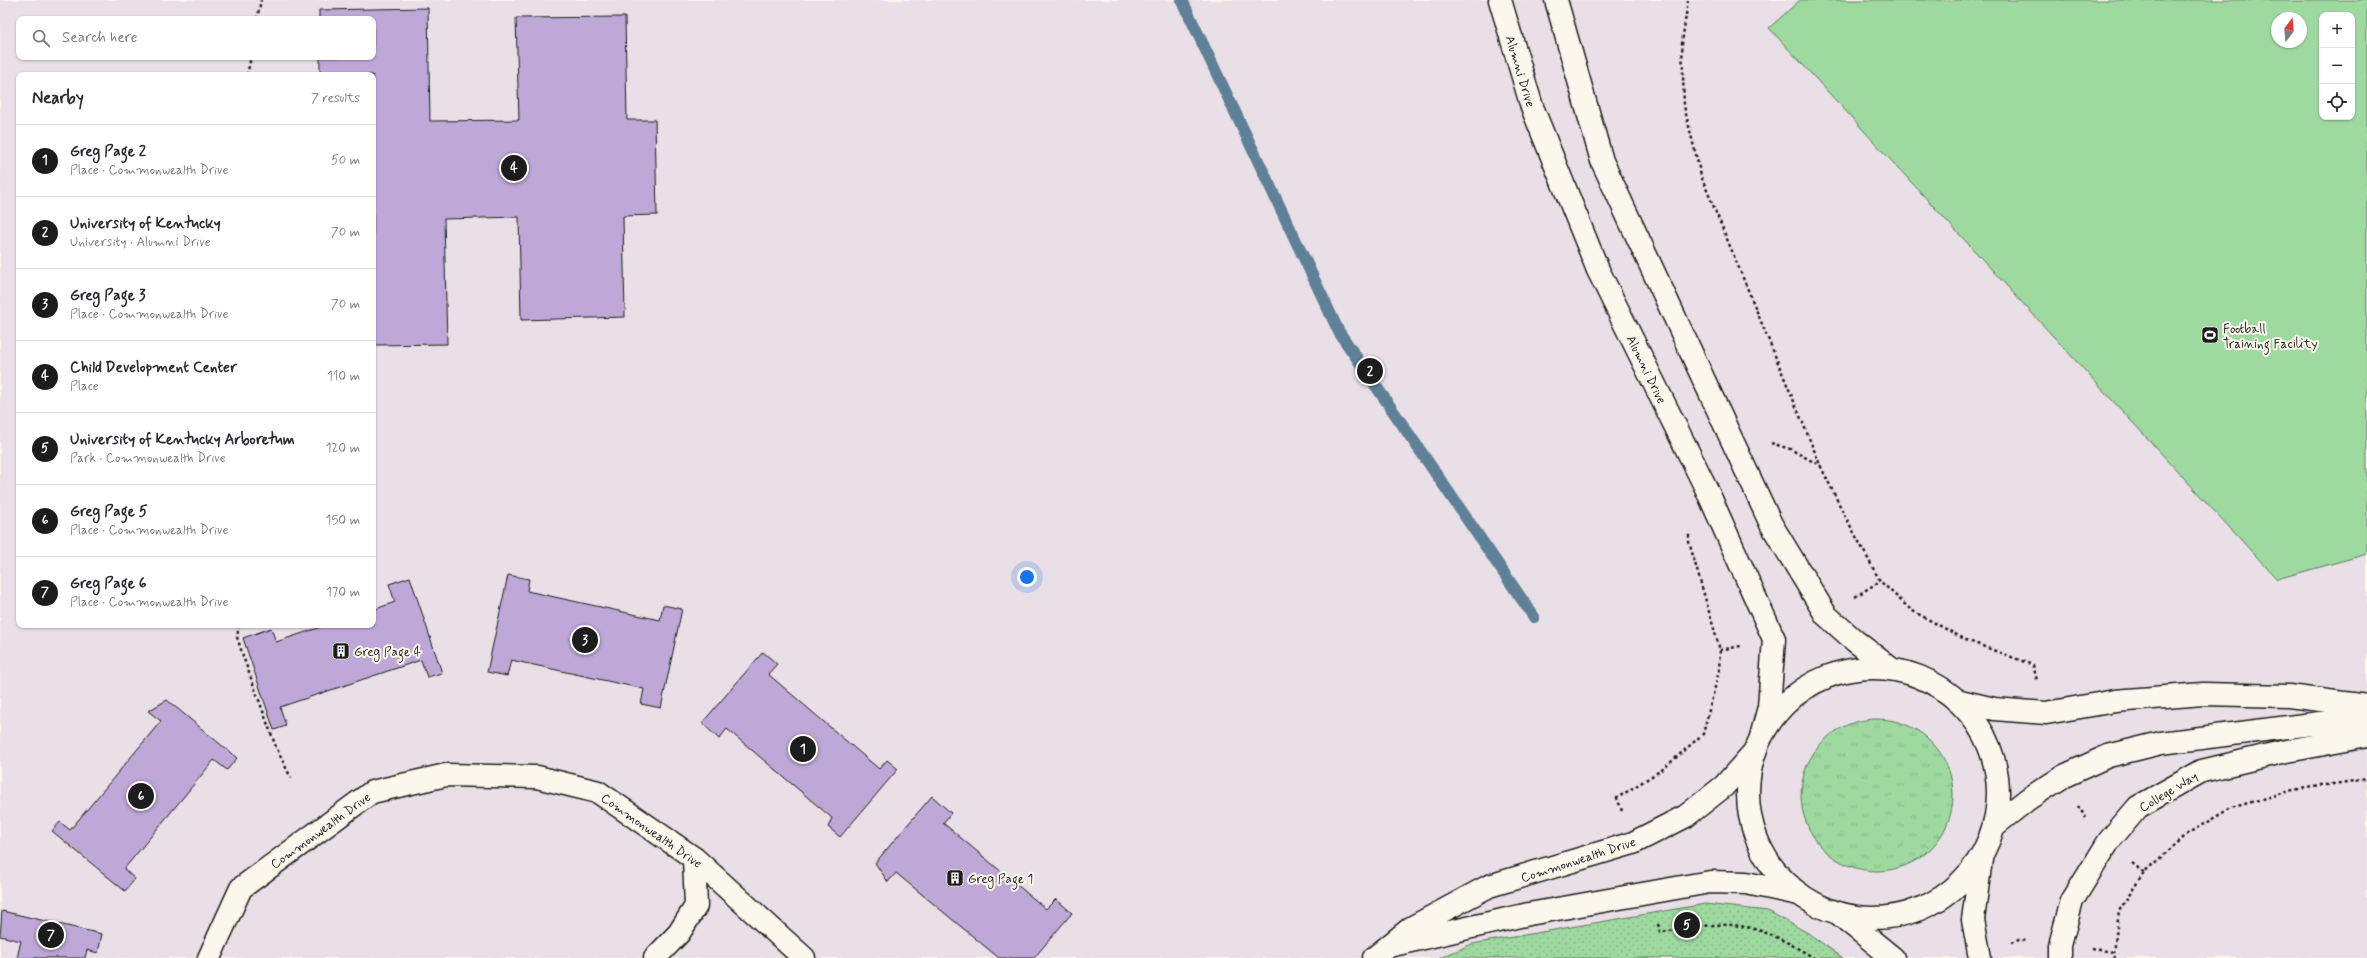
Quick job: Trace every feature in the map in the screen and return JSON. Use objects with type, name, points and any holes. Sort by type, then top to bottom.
[{"type":"street","name":"Alumni Drive","points":[[1500,0],[1532,107],[1598,270],[1706,488],[1774,639],[1769,707],[1758,744],[1748,789],[1750,815],[1759,845],[1776,872],[1799,894]]},
{"type":"street","points":[[1556,0],[1602,161],[1771,524],[1826,615],[1855,641],[1890,668],[1916,675],[1939,686],[1960,701],[1981,728],[1995,758],[1999,792],[1996,825],[1982,858],[1973,920],[1980,958]]},
{"type":"street","name":"Commonwealth Drive","points":[[1387,954],[1411,928],[1489,886],[1633,843],[1686,816],[1724,786],[1758,744],[1778,711],[1801,690],[1829,675],[1859,668],[1890,668]]},
{"type":"street","points":[[1960,701],[1994,708],[2046,713],[2115,701],[2203,694],[2289,696],[2367,706]]},
{"type":"street","points":[[1996,825],[2028,799],[2064,776],[2108,756],[2161,743],[2367,717]]},
{"type":"street","name":"College Way","points":[[2060,958],[2060,945],[2072,901],[2109,841],[2138,807],[2202,771],[2282,752],[2367,736]]},
{"type":"street","name":"Commonwealth Drive","points":[[209,958],[241,888],[372,792],[446,775],[537,777],[598,792],[694,858],[804,958]]},
{"type":"street","points":[[654,958],[679,933],[696,906],[694,858]]},
{"type":"street","points":[[1838,914],[1871,919],[1904,915],[1934,903],[1961,884],[1982,858]]},
{"type":"street","name":"Commonwealth Drive","points":[[1387,954],[1529,914],[1710,882],[1746,883],[1799,894]]},
{"type":"street","points":[[1799,894],[1838,914],[1893,958]]},
{"type":"path","points":[[258,16],[261,0]]},
{"type":"path","points":[[1688,0],[1682,43],[1684,106],[1701,176],[1821,467],[1880,581],[1911,610],[1966,640],[2033,665]]},
{"type":"path","points":[[248,72],[250,60]]},
{"type":"path","points":[[1726,429],[1790,449],[1821,467]]},
{"type":"path","points":[[1624,816],[1617,798],[1663,769],[1703,734],[1719,671],[1720,650],[1689,542],[1690,524],[1706,488]]},
{"type":"path","points":[[1853,598],[1880,581]]},
{"type":"path","points":[[238,628],[237,637],[244,658],[276,747],[291,778]]},
{"type":"path","points":[[1720,650],[1743,646]]},
{"type":"path","points":[[2115,958],[2114,952],[2119,911],[2144,872],[2190,832],[2231,808],[2293,790],[2367,779]]},
{"type":"path","points":[[2076,803],[2090,824]]},
{"type":"path","points":[[1657,921],[1660,932],[1730,924],[1759,930],[1789,942],[1814,958]]},
{"type":"path","points":[[2007,944],[2019,940],[2032,942]]},
{"type":"path","points":[[2087,948],[2114,952]]},
{"type":"shaded area","points":[[0,0],[2367,0],[2367,958],[0,958]]},
{"type":"green space","name":"Football Training Facility","points":[[1800,0],[2367,0],[2367,554],[2277,579],[1769,28]]},
{"type":"green space","points":[[1884,719],[1906,724],[1926,736],[1936,746],[1948,766],[1952,780],[1952,810],[1948,824],[1936,844],[1926,854],[1906,866],[1892,870],[1870,871],[1848,866],[1828,854],[1818,844],[1806,824],[1802,810],[1801,788],[1806,766],[1818,746],[1828,736],[1848,724],[1862,720]]},
{"type":"green space","points":[[1705,904],[1768,911],[1808,933],[1843,958],[1440,958],[1472,944]]},
{"type":"building","points":[[428,8],[430,121],[519,120],[516,18],[625,17],[627,120],[655,120],[657,215],[623,216],[625,317],[521,320],[519,217],[444,219],[447,344],[376,345],[376,72],[320,72],[320,60],[376,60],[376,16],[319,16],[319,10]]},
{"type":"building","points":[[508,575],[529,579],[527,591],[660,620],[663,605],[682,609],[661,708],[641,704],[644,689],[511,660],[507,676],[487,672]]},
{"type":"building","name":"Greg Page 4","points":[[410,577],[442,673],[427,677],[421,660],[280,707],[286,726],[274,730],[243,638],[271,628],[276,642],[318,628],[376,628],[376,609],[395,602],[389,584]]},
{"type":"building","points":[[763,652],[777,664],[768,674],[879,769],[887,760],[898,769],[840,837],[828,827],[832,818],[727,729],[719,739],[702,723]]},
{"type":"building","points":[[167,700],[237,758],[227,770],[214,760],[124,869],[135,879],[125,891],[52,831],[60,822],[70,830],[161,721],[148,711]]},
{"type":"building","name":"Greg Page 1","points":[[932,796],[951,813],[943,823],[1046,909],[1056,899],[1072,913],[1034,958],[999,958],[896,873],[888,882],[875,863]]},
{"type":"building","points":[[2,911],[102,934],[98,953],[87,950],[85,958],[17,958],[21,941],[0,936]]},
{"type":"waterway","points":[[1182,0],[1339,332],[1534,617]]},
{"type":"place","name":"Child Development Center","points":[[514,168]]},
{"type":"place","name":"Football Training Facility","points":[[2210,335]]},
{"type":"place","name":"University of Kentucky","points":[[1370,371]]},
{"type":"place","name":"Greg Page 3","points":[[585,640]]},
{"type":"place","name":"Greg Page 4","points":[[341,651]]},
{"type":"place","name":"Greg Page 2","points":[[803,749]]},
{"type":"place","name":"Greg Page 5","points":[[141,796]]},
{"type":"place","name":"Greg Page 1","points":[[955,878]]},
{"type":"place","name":"University of Kentucky Arboretum","points":[[1687,925]]},
{"type":"place","name":"Greg Page 6","points":[[51,935]]}]
